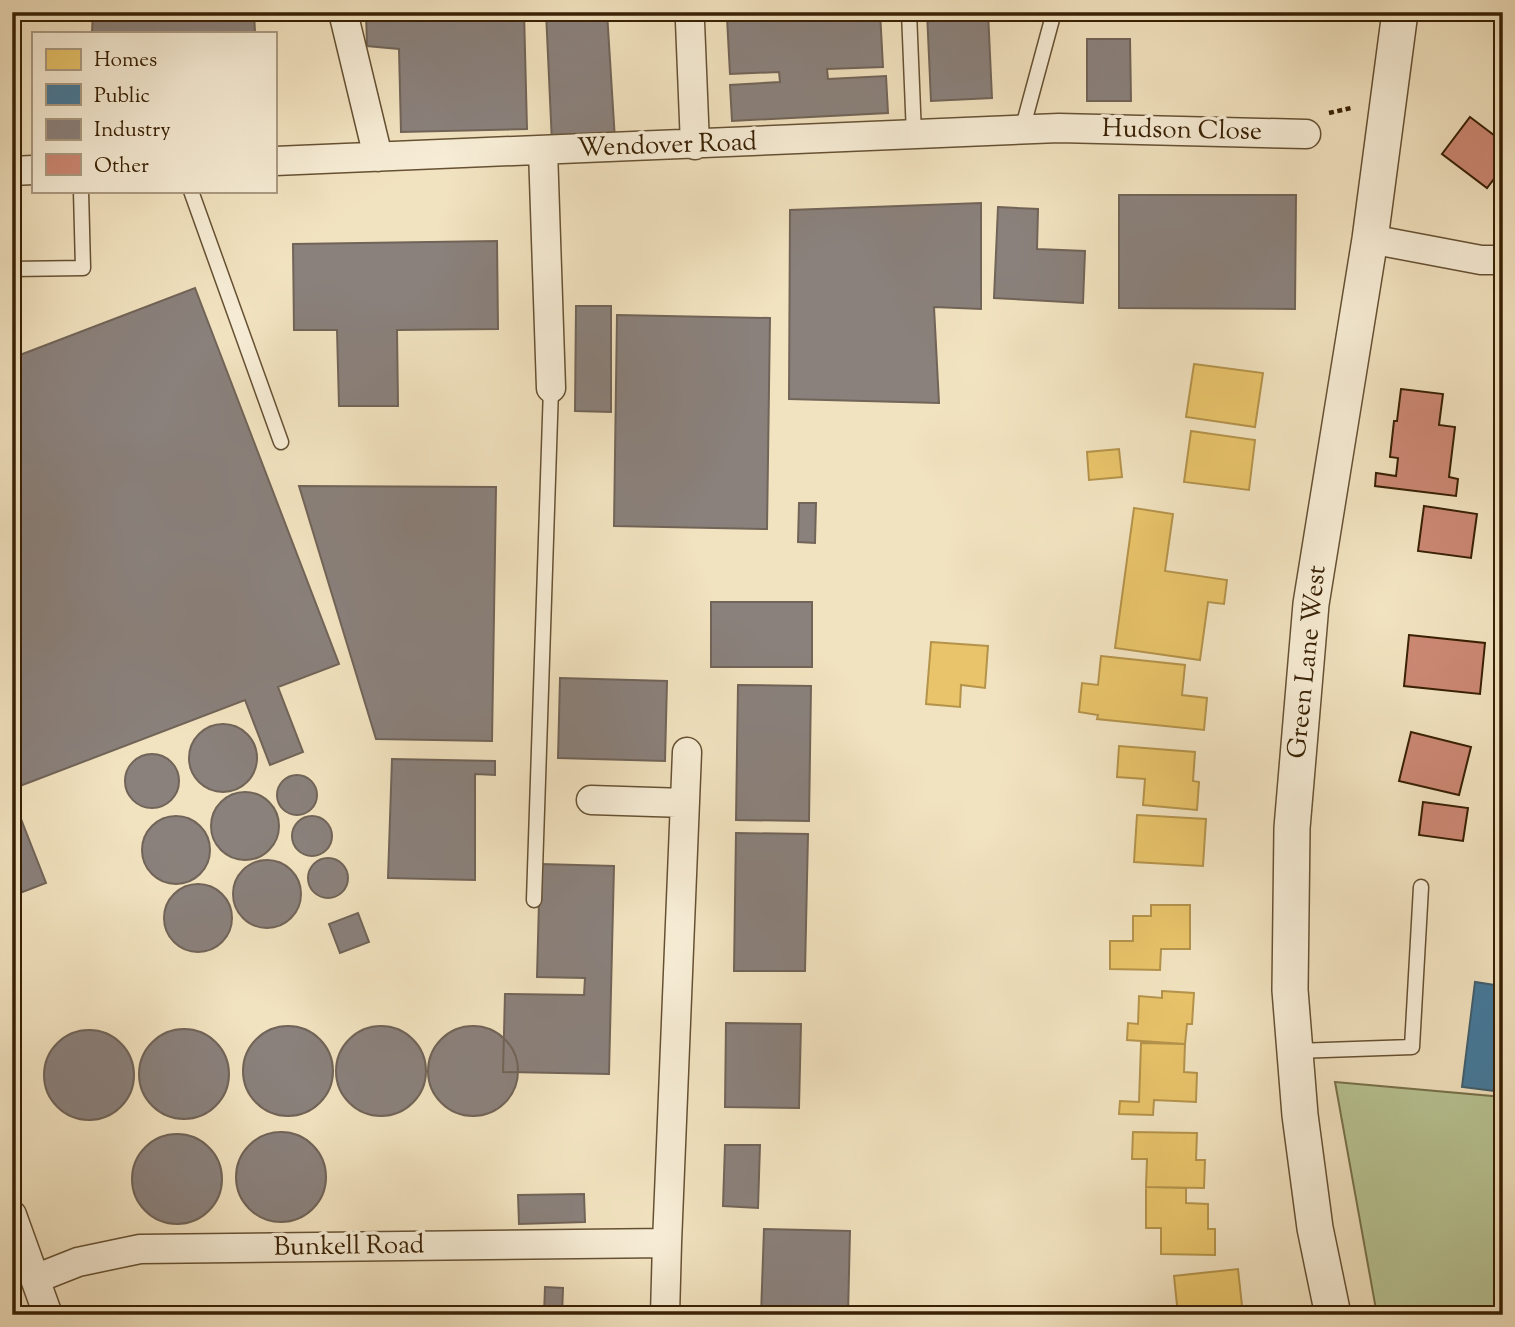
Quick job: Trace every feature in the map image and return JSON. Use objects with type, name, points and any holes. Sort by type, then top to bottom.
[{"type":"street","points":[[343,12],[378,157]]},
{"type":"street","name":"Green Lane West","points":[[1333,1315],[1315,1228],[1300,1115],[1290,990],[1292,828],[1311,604],[1370,239],[1400,12]]},
{"type":"street","points":[[690,17],[695,145]]},
{"type":"street","name":"Wendover Road","points":[[276,161],[1059,128]]},
{"type":"street","name":"Hudson Close","points":[[1059,128],[1306,134]]},
{"type":"street","points":[[543,150],[551,388]]},
{"type":"street","points":[[12,171],[32,170]]},
{"type":"street","points":[[1370,239],[1481,260],[1503,260]]},
{"type":"street","points":[[666,1315],[687,752]]},
{"type":"street","points":[[591,800],[685,803]]},
{"type":"street","points":[[12,1215],[48,1315]]},
{"type":"street","name":"Bunkell Road","points":[[35,1279],[78,1262],[140,1249],[667,1243]]},
{"type":"lane","points":[[909,12],[914,135]]},
{"type":"lane","points":[[1022,130],[1054,12]]},
{"type":"lane","points":[[12,269],[83,268],[81,192]]},
{"type":"lane","points":[[191,192],[281,442]]},
{"type":"lane","points":[[534,900],[551,388]]},
{"type":"lane","points":[[1295,1051],[1412,1047],[1421,887]]},
{"type":"path","points":[[1306,134],[1305,120],[1347,108],[1390,101]]},
{"type":"green space","points":[[1335,1082],[1503,1097],[1503,1315],[1377,1315]]},
{"type":"building: Homes","points":[[1194,364],[1263,373],[1255,427],[1186,417]]},
{"type":"building: Homes","points":[[1191,431],[1255,440],[1249,490],[1184,482]]},
{"type":"building: Homes","points":[[1119,449],[1122,477],[1089,480],[1087,452]]},
{"type":"building: Homes","points":[[1134,508],[1173,514],[1165,571],[1227,580],[1224,604],[1208,602],[1200,660],[1115,648]]},
{"type":"building: Homes","points":[[931,642],[988,646],[985,688],[961,685],[960,707],[926,704]]},
{"type":"building: Homes","points":[[1101,656],[1185,665],[1182,695],[1207,698],[1204,730],[1097,719],[1098,715],[1079,712],[1082,683],[1098,685]]},
{"type":"building: Homes","points":[[1119,746],[1195,752],[1193,781],[1199,782],[1197,810],[1143,805],[1145,779],[1117,777]]},
{"type":"building: Homes","points":[[1137,815],[1206,819],[1203,866],[1134,862]]},
{"type":"building: Homes","points":[[1151,905],[1190,905],[1190,949],[1161,949],[1160,970],[1110,969],[1110,941],[1133,941],[1133,916],[1151,916]]},
{"type":"building: Homes","points":[[1162,991],[1194,993],[1192,1024],[1187,1024],[1185,1044],[1127,1040],[1128,1023],[1138,1024],[1139,996],[1162,998]]},
{"type":"building: Homes","points":[[1141,1043],[1185,1044],[1184,1072],[1197,1073],[1196,1102],[1154,1100],[1153,1115],[1119,1114],[1120,1101],[1139,1102]]},
{"type":"building: Homes","points":[[1133,1132],[1197,1133],[1196,1160],[1205,1160],[1204,1188],[1146,1187],[1147,1159],[1132,1159]]},
{"type":"building: Homes","points":[[1146,1187],[1186,1188],[1186,1203],[1208,1204],[1208,1229],[1215,1229],[1215,1255],[1161,1254],[1161,1228],[1146,1228]]},
{"type":"building: Homes","points":[[1238,1269],[1243,1315],[1178,1315],[1174,1276]]},
{"type":"building: Public","points":[[1503,974],[1503,1092],[1462,1087],[1475,982],[1501,986]]},
{"type":"building: Industry","points":[[93,12],[254,12],[255,32],[92,32]]},
{"type":"building: Industry","points":[[366,12],[524,12],[527,129],[401,132],[399,49],[367,46]]},
{"type":"building: Industry","points":[[546,12],[607,12],[615,140],[552,143]]},
{"type":"building: Industry","points":[[880,12],[883,67],[827,69],[828,79],[886,76],[888,113],[732,121],[730,85],[780,82],[779,72],[730,74],[727,18]]},
{"type":"building: Industry","points":[[927,12],[988,12],[992,98],[931,101]]},
{"type":"building: Industry","points":[[1087,39],[1130,39],[1131,101],[1087,101]]},
{"type":"building: Industry","points":[[1119,195],[1296,195],[1295,309],[1119,308]]},
{"type":"building: Industry","points":[[981,203],[981,309],[934,307],[939,403],[789,399],[790,210]]},
{"type":"building: Industry","points":[[998,207],[1038,209],[1037,249],[1085,251],[1083,303],[994,298]]},
{"type":"building: Industry","points":[[497,241],[498,329],[397,330],[398,406],[339,406],[337,330],[294,330],[293,244]]},
{"type":"building: Industry","points":[[195,288],[339,664],[278,687],[303,752],[270,765],[245,700],[12,789],[12,358]]},
{"type":"building: Industry","points":[[576,306],[611,306],[611,412],[575,411]]},
{"type":"building: Industry","points":[[617,315],[770,318],[767,529],[614,526]]},
{"type":"building: Industry","points":[[299,486],[496,487],[492,741],[376,739]]},
{"type":"building: Industry","points":[[799,503],[816,503],[815,543],[798,542]]},
{"type":"building: Industry","points":[[711,602],[812,602],[812,667],[711,667]]},
{"type":"building: Industry","points":[[560,678],[667,681],[665,761],[558,758]]},
{"type":"building: Industry","points":[[738,685],[811,686],[809,821],[736,820]]},
{"type":"building: Industry","points":[[230,724],[251,739],[257,751],[255,771],[247,782],[230,792],[216,792],[199,782],[191,771],[189,751],[199,734],[210,726]]},
{"type":"building: Industry","points":[[152,754],[171,762],[179,781],[171,800],[152,808],[133,800],[125,781],[133,762]]},
{"type":"building: Industry","points":[[392,759],[495,761],[495,775],[475,774],[475,880],[388,878]]},
{"type":"building: Industry","points":[[297,775],[305,776],[311,781],[316,787],[316,803],[311,809],[305,814],[297,815],[289,814],[283,809],[278,803],[277,795],[278,787],[283,781],[289,776]]},
{"type":"building: Industry","points":[[252,792],[273,807],[279,819],[277,839],[269,850],[252,860],[238,860],[221,850],[213,839],[211,819],[221,802],[232,794]]},
{"type":"building: Industry","points":[[12,796],[46,883],[12,896]]},
{"type":"building: Industry","points":[[183,816],[204,831],[210,843],[208,863],[200,874],[183,884],[169,884],[152,874],[144,863],[142,843],[152,826],[163,818]]},
{"type":"building: Industry","points":[[312,816],[320,817],[326,822],[331,828],[331,844],[326,850],[320,855],[312,856],[304,855],[298,850],[293,844],[292,836],[293,828],[298,822],[304,817]]},
{"type":"building: Industry","points":[[736,833],[808,834],[805,971],[734,971]]},
{"type":"building: Industry","points":[[328,858],[336,859],[342,864],[347,870],[347,886],[342,892],[336,897],[328,898],[320,897],[314,892],[309,886],[308,878],[309,870],[314,864],[320,859]]},
{"type":"building: Industry","points":[[267,860],[280,862],[291,870],[299,881],[299,907],[291,918],[280,926],[267,928],[254,926],[243,918],[235,907],[233,894],[235,881],[243,870],[254,862]]},
{"type":"building: Industry","points":[[540,864],[614,866],[609,1074],[503,1072],[505,994],[584,995],[585,978],[537,977]]},
{"type":"building: Industry","points":[[205,884],[226,899],[232,911],[230,931],[222,942],[205,952],[191,952],[174,942],[166,931],[164,911],[174,894],[185,886]]},
{"type":"building: Industry","points":[[358,913],[369,942],[340,953],[329,924]]},
{"type":"building: Industry","points":[[726,1023],[801,1024],[799,1108],[725,1107]]},
{"type":"building: Industry","points":[[288,1026],[305,1030],[320,1039],[329,1054],[333,1071],[329,1088],[320,1103],[305,1112],[288,1116],[271,1112],[256,1103],[247,1088],[243,1071],[247,1054],[256,1039],[271,1030]]},
{"type":"building: Industry","points":[[381,1026],[398,1030],[413,1039],[422,1054],[426,1071],[422,1088],[413,1103],[398,1112],[381,1116],[364,1112],[349,1103],[340,1088],[336,1071],[340,1054],[349,1039],[364,1030]]},
{"type":"building: Industry","points":[[473,1026],[490,1030],[505,1039],[514,1054],[518,1071],[514,1088],[505,1103],[490,1112],[473,1116],[456,1112],[441,1103],[432,1088],[428,1071],[432,1054],[441,1039],[456,1030]]},
{"type":"building: Industry","points":[[184,1029],[201,1033],[216,1042],[225,1057],[229,1074],[225,1091],[216,1106],[201,1115],[184,1119],[167,1115],[152,1106],[143,1091],[139,1074],[143,1057],[152,1042],[167,1033]]},
{"type":"building: Industry","points":[[89,1030],[106,1034],[121,1043],[130,1058],[134,1075],[130,1092],[121,1107],[106,1116],[89,1120],[72,1116],[57,1107],[48,1092],[44,1075],[48,1058],[57,1043],[72,1034]]},
{"type":"building: Industry","points":[[281,1132],[298,1136],[313,1145],[322,1160],[326,1177],[322,1194],[313,1209],[298,1218],[281,1222],[264,1218],[249,1209],[240,1194],[236,1177],[240,1160],[249,1145],[264,1136]]},
{"type":"building: Industry","points":[[177,1134],[194,1138],[209,1147],[218,1162],[222,1179],[218,1196],[209,1211],[194,1220],[177,1224],[160,1220],[145,1211],[136,1196],[132,1179],[136,1162],[145,1147],[160,1138]]},
{"type":"building: Industry","points":[[725,1145],[760,1145],[758,1208],[723,1206]]},
{"type":"building: Industry","points":[[584,1194],[585,1222],[519,1224],[518,1195]]},
{"type":"building: Industry","points":[[764,1229],[850,1231],[848,1315],[761,1315]]},
{"type":"building: Industry","points":[[545,1287],[563,1288],[562,1315],[544,1315]]},
{"type":"building: Other","points":[[1470,117],[1503,142],[1503,167],[1487,188],[1442,154]]},
{"type":"building: Other","points":[[1401,389],[1443,394],[1439,425],[1455,427],[1449,477],[1458,479],[1456,496],[1375,486],[1376,473],[1396,476],[1398,458],[1390,457]]},
{"type":"building: Other","points":[[1424,506],[1477,514],[1471,558],[1418,551]]},
{"type":"building: Other","points":[[1409,635],[1485,643],[1480,694],[1404,686]]},
{"type":"building: Other","points":[[1411,732],[1471,747],[1459,795],[1399,781]]},
{"type":"building: Other","points":[[1423,802],[1468,808],[1463,841],[1419,835]]}]
